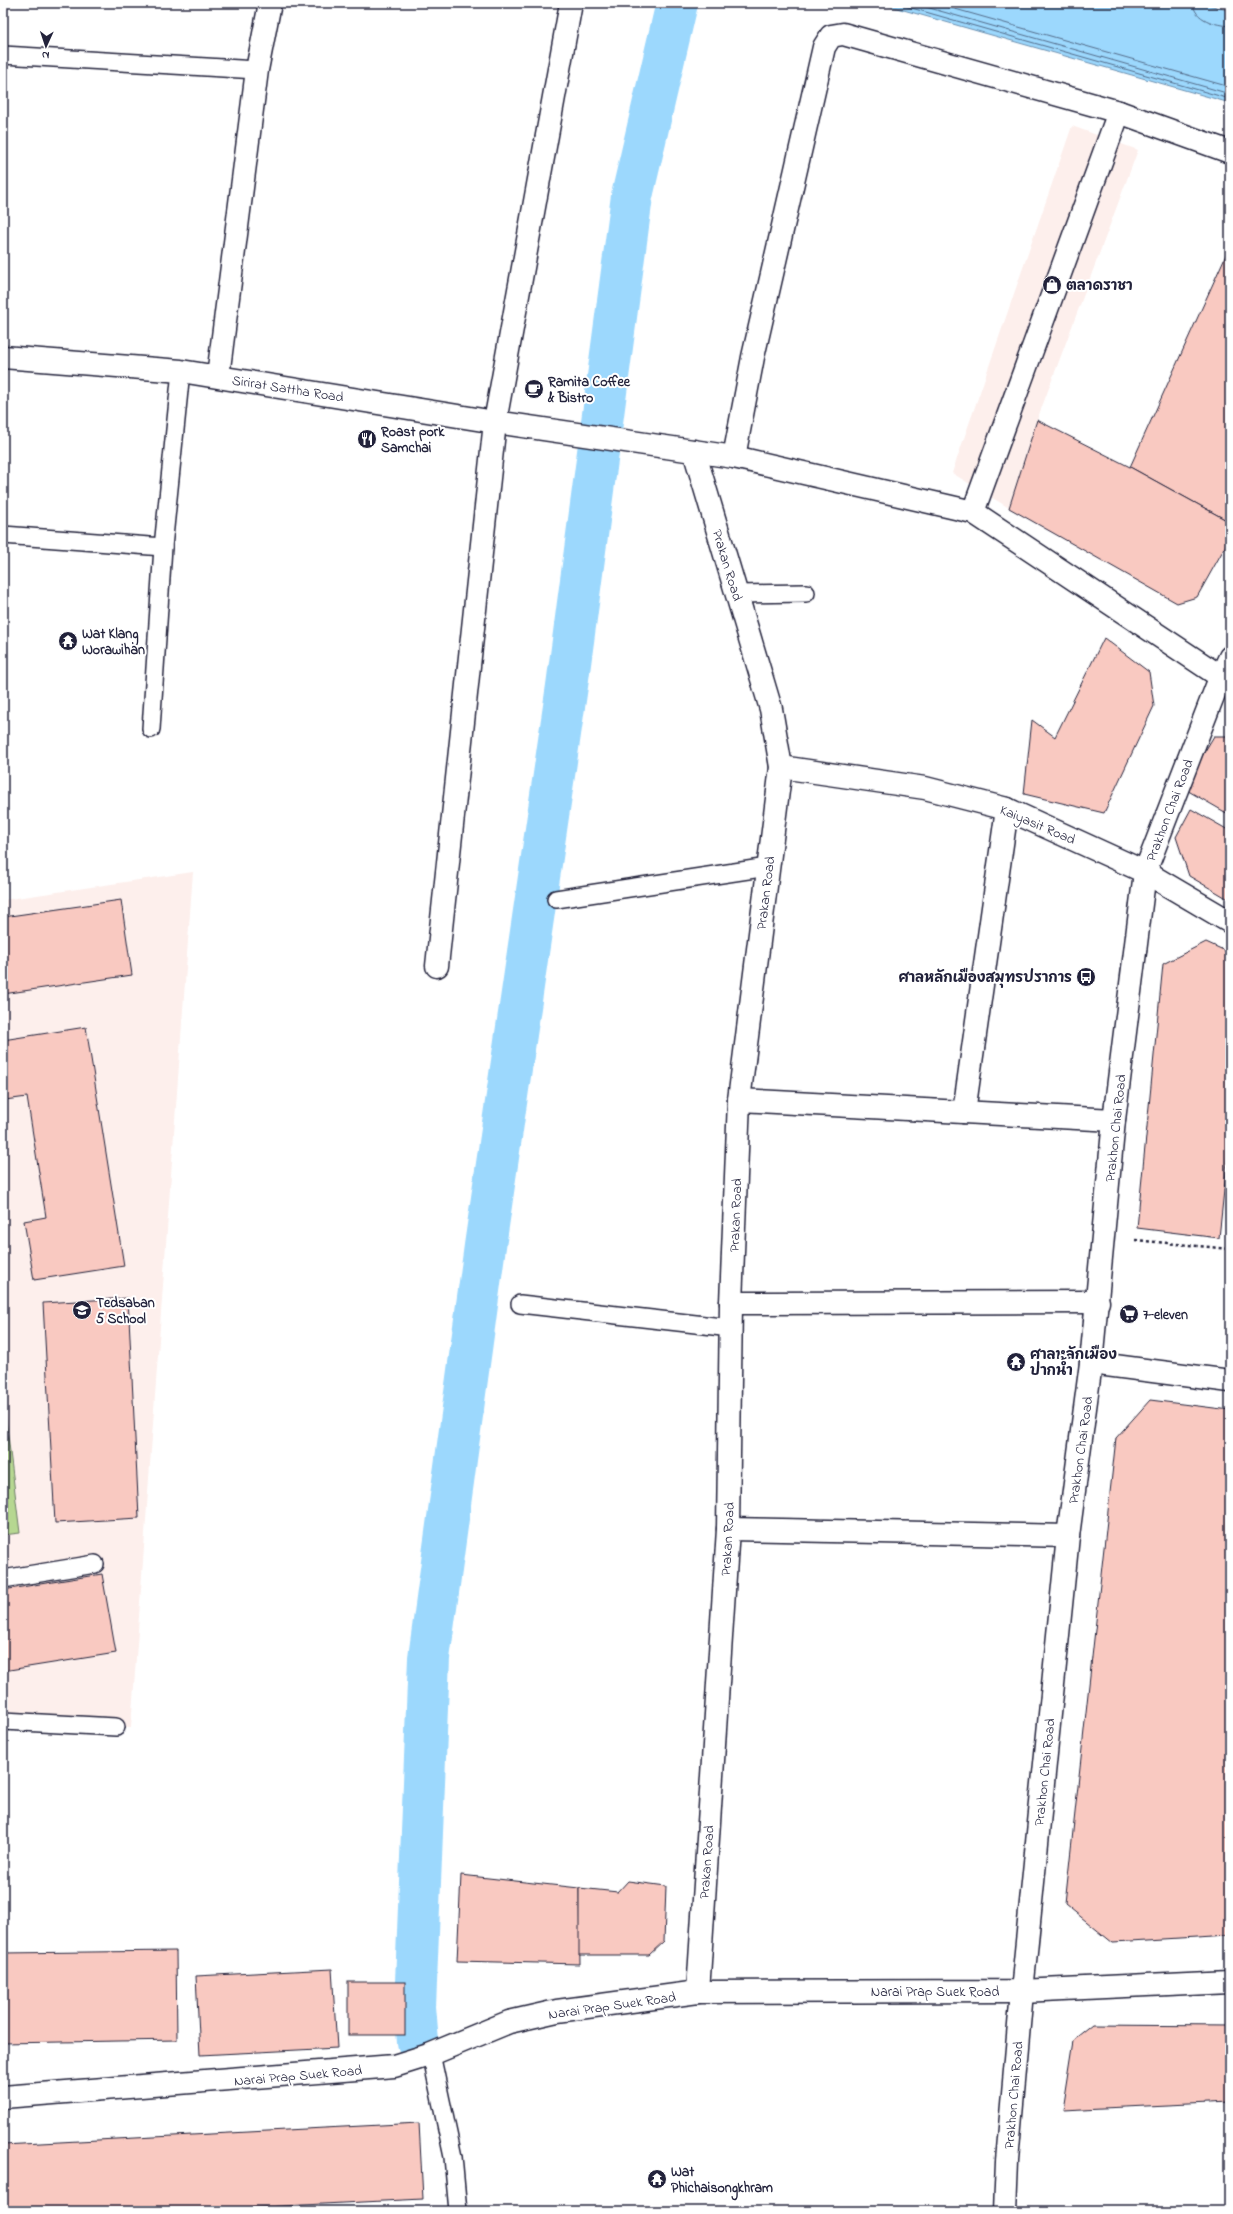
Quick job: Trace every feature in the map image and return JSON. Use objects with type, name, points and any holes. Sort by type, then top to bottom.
[{"type":"street","points":[[218,376],[257,70],[270,3]]},
{"type":"street","points":[[437,966],[495,422],[571,3]]},
{"type":"street","points":[[734,457],[753,357],[824,47],[831,36],[843,34],[1119,112],[1230,152]]},
{"type":"street","points":[[1119,112],[973,512],[1225,681]]},
{"type":"street","name":"Sirirat Sattha Road","points":[[3,357],[181,371],[218,376],[495,422],[734,457],[973,512]]},
{"type":"street","name":"Prakan Road","points":[[694,451],[771,709],[781,767],[739,1100],[731,1303],[728,1529],[698,1992]]},
{"type":"street","name":"Prakhon Chai Road","points":[[1005,2211],[1007,2161],[1022,1991],[1068,1536],[1098,1302],[1114,1120],[1146,872],[1225,681],[1230,657]]},
{"type":"street","name":"Kaiyasit Road","points":[[781,767],[925,788],[1007,809],[1146,872],[1230,922]]},
{"type":"street","points":[[964,1112],[1007,809]]},
{"type":"street","points":[[739,1100],[1114,1120]]},
{"type":"street","points":[[731,1303],[1098,1302]]},
{"type":"street","points":[[1091,1363],[1230,1381]]},
{"type":"street","points":[[728,1529],[1068,1536]]},
{"type":"street","name":"Narai Prap Suek Road","points":[[3,2097],[350,2071],[394,2066],[431,2054],[509,2022],[557,2011],[698,1992],[1022,1991],[1230,1981]]},
{"type":"lane","points":[[3,55],[257,70]]},
{"type":"lane","points":[[151,729],[163,547],[181,371]]},
{"type":"lane","points":[[3,535],[163,547]]},
{"type":"lane","points":[[737,594],[806,593]]},
{"type":"lane","points":[[556,899],[768,868]]},
{"type":"lane","points":[[520,1304],[731,1328]]},
{"type":"lane","points":[[3,1579],[95,1564]]},
{"type":"lane","points":[[3,1721],[116,1727]]},
{"type":"lane","points":[[431,2054],[452,2157],[458,2211]]},
{"type":"path","points":[[1104,1237],[1230,1249]]},
{"type":"shaded area","name":"ตลาดราชา","points":[[1072,126],[1138,150],[1037,420],[1009,508],[952,473]]},
{"type":"shaded area","name":"Tedsaban 5 School","points":[[193,872],[131,1727],[3,1721],[3,900]]},
{"type":"green space","points":[[3,1395],[20,1533],[3,1535]]},
{"type":"water","points":[[879,3],[1202,3],[1230,11],[1230,103]]},
{"type":"building","points":[[1230,246],[1230,522],[1130,467]]},
{"type":"building","points":[[1037,420],[1130,467],[1230,522],[1230,538],[1197,597],[1177,603],[1009,508]]},
{"type":"building","points":[[1104,638],[1149,672],[1154,706],[1104,813],[1024,794],[1032,720],[1055,737]]},
{"type":"building","points":[[1214,736],[1230,736],[1230,815],[1183,788]]},
{"type":"building","points":[[1191,809],[1230,831],[1230,900],[1189,876],[1176,837]]},
{"type":"building","points":[[121,900],[132,975],[3,994],[3,917]]},
{"type":"building","points":[[1206,942],[1230,953],[1230,1133],[1219,1238],[1137,1228],[1163,964]]},
{"type":"building","points":[[86,1027],[124,1266],[34,1280],[24,1221],[46,1217],[27,1097],[5,1100],[3,1088],[3,1040]]},
{"type":"building","points":[[128,1298],[139,1518],[55,1523],[43,1303]]},
{"type":"building","points":[[1150,1400],[1230,1410],[1230,1936],[1113,1943],[1065,1904],[1116,1438]]},
{"type":"building","points":[[102,1574],[116,1653],[3,1671],[3,1590]]},
{"type":"building","points":[[461,1875],[579,1888],[580,1964],[457,1961]]},
{"type":"building","points":[[628,1881],[666,1886],[664,1941],[649,1955],[579,1955],[579,1888],[618,1892]]},
{"type":"building","points":[[176,1951],[177,2040],[3,2043],[3,1953]]},
{"type":"building","points":[[332,1969],[337,2048],[200,2055],[196,1976]]},
{"type":"building","points":[[348,1982],[405,1982],[405,2035],[348,2035]]},
{"type":"building","points":[[1093,2024],[1230,2025],[1230,2102],[1062,2110],[1073,2040]]},
{"type":"building","points":[[419,2123],[423,2199],[183,2211],[3,2211],[3,2145]]},
{"type":"waterway","points":[[418,2042],[415,2007],[429,1658],[485,1246],[567,686],[632,196],[677,3]]},
{"type":"place","name":"ตลาดราชา","points":[[1052,285]]},
{"type":"place","name":"Ramita Coffee & Bistro","points":[[534,389]]},
{"type":"place","name":"Roast pork Samchai","points":[[367,439]]},
{"type":"place","name":"Wat Klang Worawihan","points":[[68,641]]},
{"type":"place","name":"ศาลหลักเมืองสมุทรปราการ","points":[[1086,977]]},
{"type":"place","name":"Tedsaban 5 School","points":[[82,1310]]},
{"type":"place","name":"7-eleven","points":[[1129,1314]]},
{"type":"place","name":"ศาลหลักเมือง ปากน้ำ","points":[[1016,1362]]},
{"type":"place","name":"Wat Phichaisongkhram","points":[[657,2179]]}]
